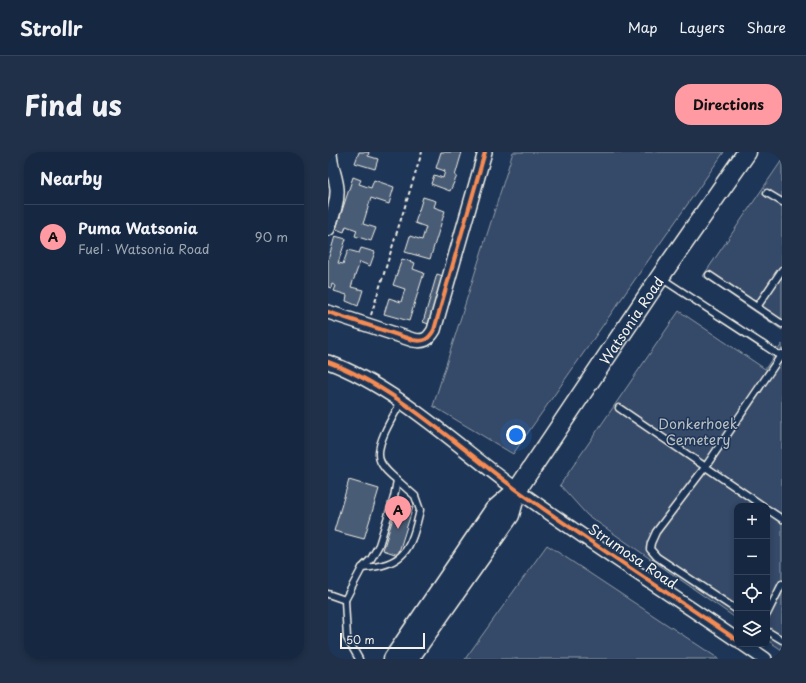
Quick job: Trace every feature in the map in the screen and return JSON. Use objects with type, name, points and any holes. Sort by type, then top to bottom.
[{"type":"main road","name":"Watsonia Road","points":[[393,659],[494,510],[517,490],[660,277],[748,152]]},
{"type":"main road","name":"Watsonia Road","points":[[409,659],[510,515],[517,490]]},
{"type":"street","points":[[328,229],[336,201],[337,189],[330,165],[330,152]]},
{"type":"street","points":[[328,312],[413,340],[425,340],[430,337],[434,330],[485,152]]},
{"type":"street","name":"Strumosa Road","points":[[328,362],[359,375],[401,402],[517,490],[734,638]]},
{"type":"street","points":[[747,647],[765,659]]},
{"type":"lane","points":[[768,193],[782,202]]},
{"type":"lane","points":[[757,308],[782,270]]},
{"type":"lane","points":[[709,275],[782,324]]},
{"type":"lane","points":[[660,277],[781,356],[706,466],[656,532],[650,543],[650,549],[657,557],[734,608]]},
{"type":"lane","points":[[362,568],[386,565],[400,557],[406,550],[420,510],[415,496],[381,463],[379,455],[382,441],[401,402]]},
{"type":"lane","points":[[619,408],[759,503]]},
{"type":"lane","points":[[359,659],[347,638],[345,600],[362,568],[371,559],[379,545],[394,497],[397,480]]},
{"type":"lane","points":[[770,511],[782,519]]},
{"type":"lane","points":[[768,611],[782,584]]},
{"type":"lane","points":[[328,594],[345,600]]},
{"type":"lane","points":[[770,633],[782,640]]},
{"type":"path","points":[[368,325],[422,152]]},
{"type":"green space","points":[[513,152],[724,152],[513,454],[433,406]]},
{"type":"green space","points":[[782,160],[782,330],[703,276]]},
{"type":"green space","name":"Donkerhoek Cemetery","points":[[679,311],[765,369],[782,344],[782,650],[770,642],[770,503],[734,503],[734,617],[587,515],[560,485]]},
{"type":"green space","points":[[547,545],[719,659],[465,659]]},
{"type":"building","points":[[359,152],[369,152],[368,156],[378,159],[375,169],[355,163]]},
{"type":"building","points":[[441,152],[462,152],[455,176],[457,176],[450,191],[431,184],[434,175],[443,178],[445,171],[436,168]]},
{"type":"building","points":[[353,177],[361,180],[359,184],[371,188],[374,180],[394,187],[389,204],[371,198],[363,224],[376,228],[371,241],[355,236],[357,230],[346,226],[344,232],[336,229]]},
{"type":"building","points":[[423,197],[436,201],[434,207],[445,211],[430,259],[405,252],[410,236],[422,240],[426,227],[415,223]]},
{"type":"building","points":[[335,236],[346,239],[338,263],[343,264],[348,250],[359,253],[361,248],[375,252],[370,266],[360,262],[351,287],[363,290],[358,306],[346,301],[347,295],[334,291],[336,286],[332,284],[331,288],[328,287],[328,260]]},
{"type":"building","points":[[402,259],[415,263],[413,269],[424,273],[409,321],[384,314],[389,298],[401,302],[405,289],[393,285]]},
{"type":"building","points":[[437,274],[446,277],[431,325],[423,322]]},
{"type":"building","points":[[349,480],[379,489],[364,539],[334,531]]},
{"type":"building","points":[[398,502],[413,507],[398,555],[383,550]]},
{"type":"cycle path","points":[[328,312],[413,340],[425,340],[430,336],[434,330],[485,152]]},
{"type":"cycle path","points":[[328,362],[378,386],[402,402],[517,490],[734,638]]},
{"type":"place","name":"Puma Watsonia","points":[[398,529]]}]
